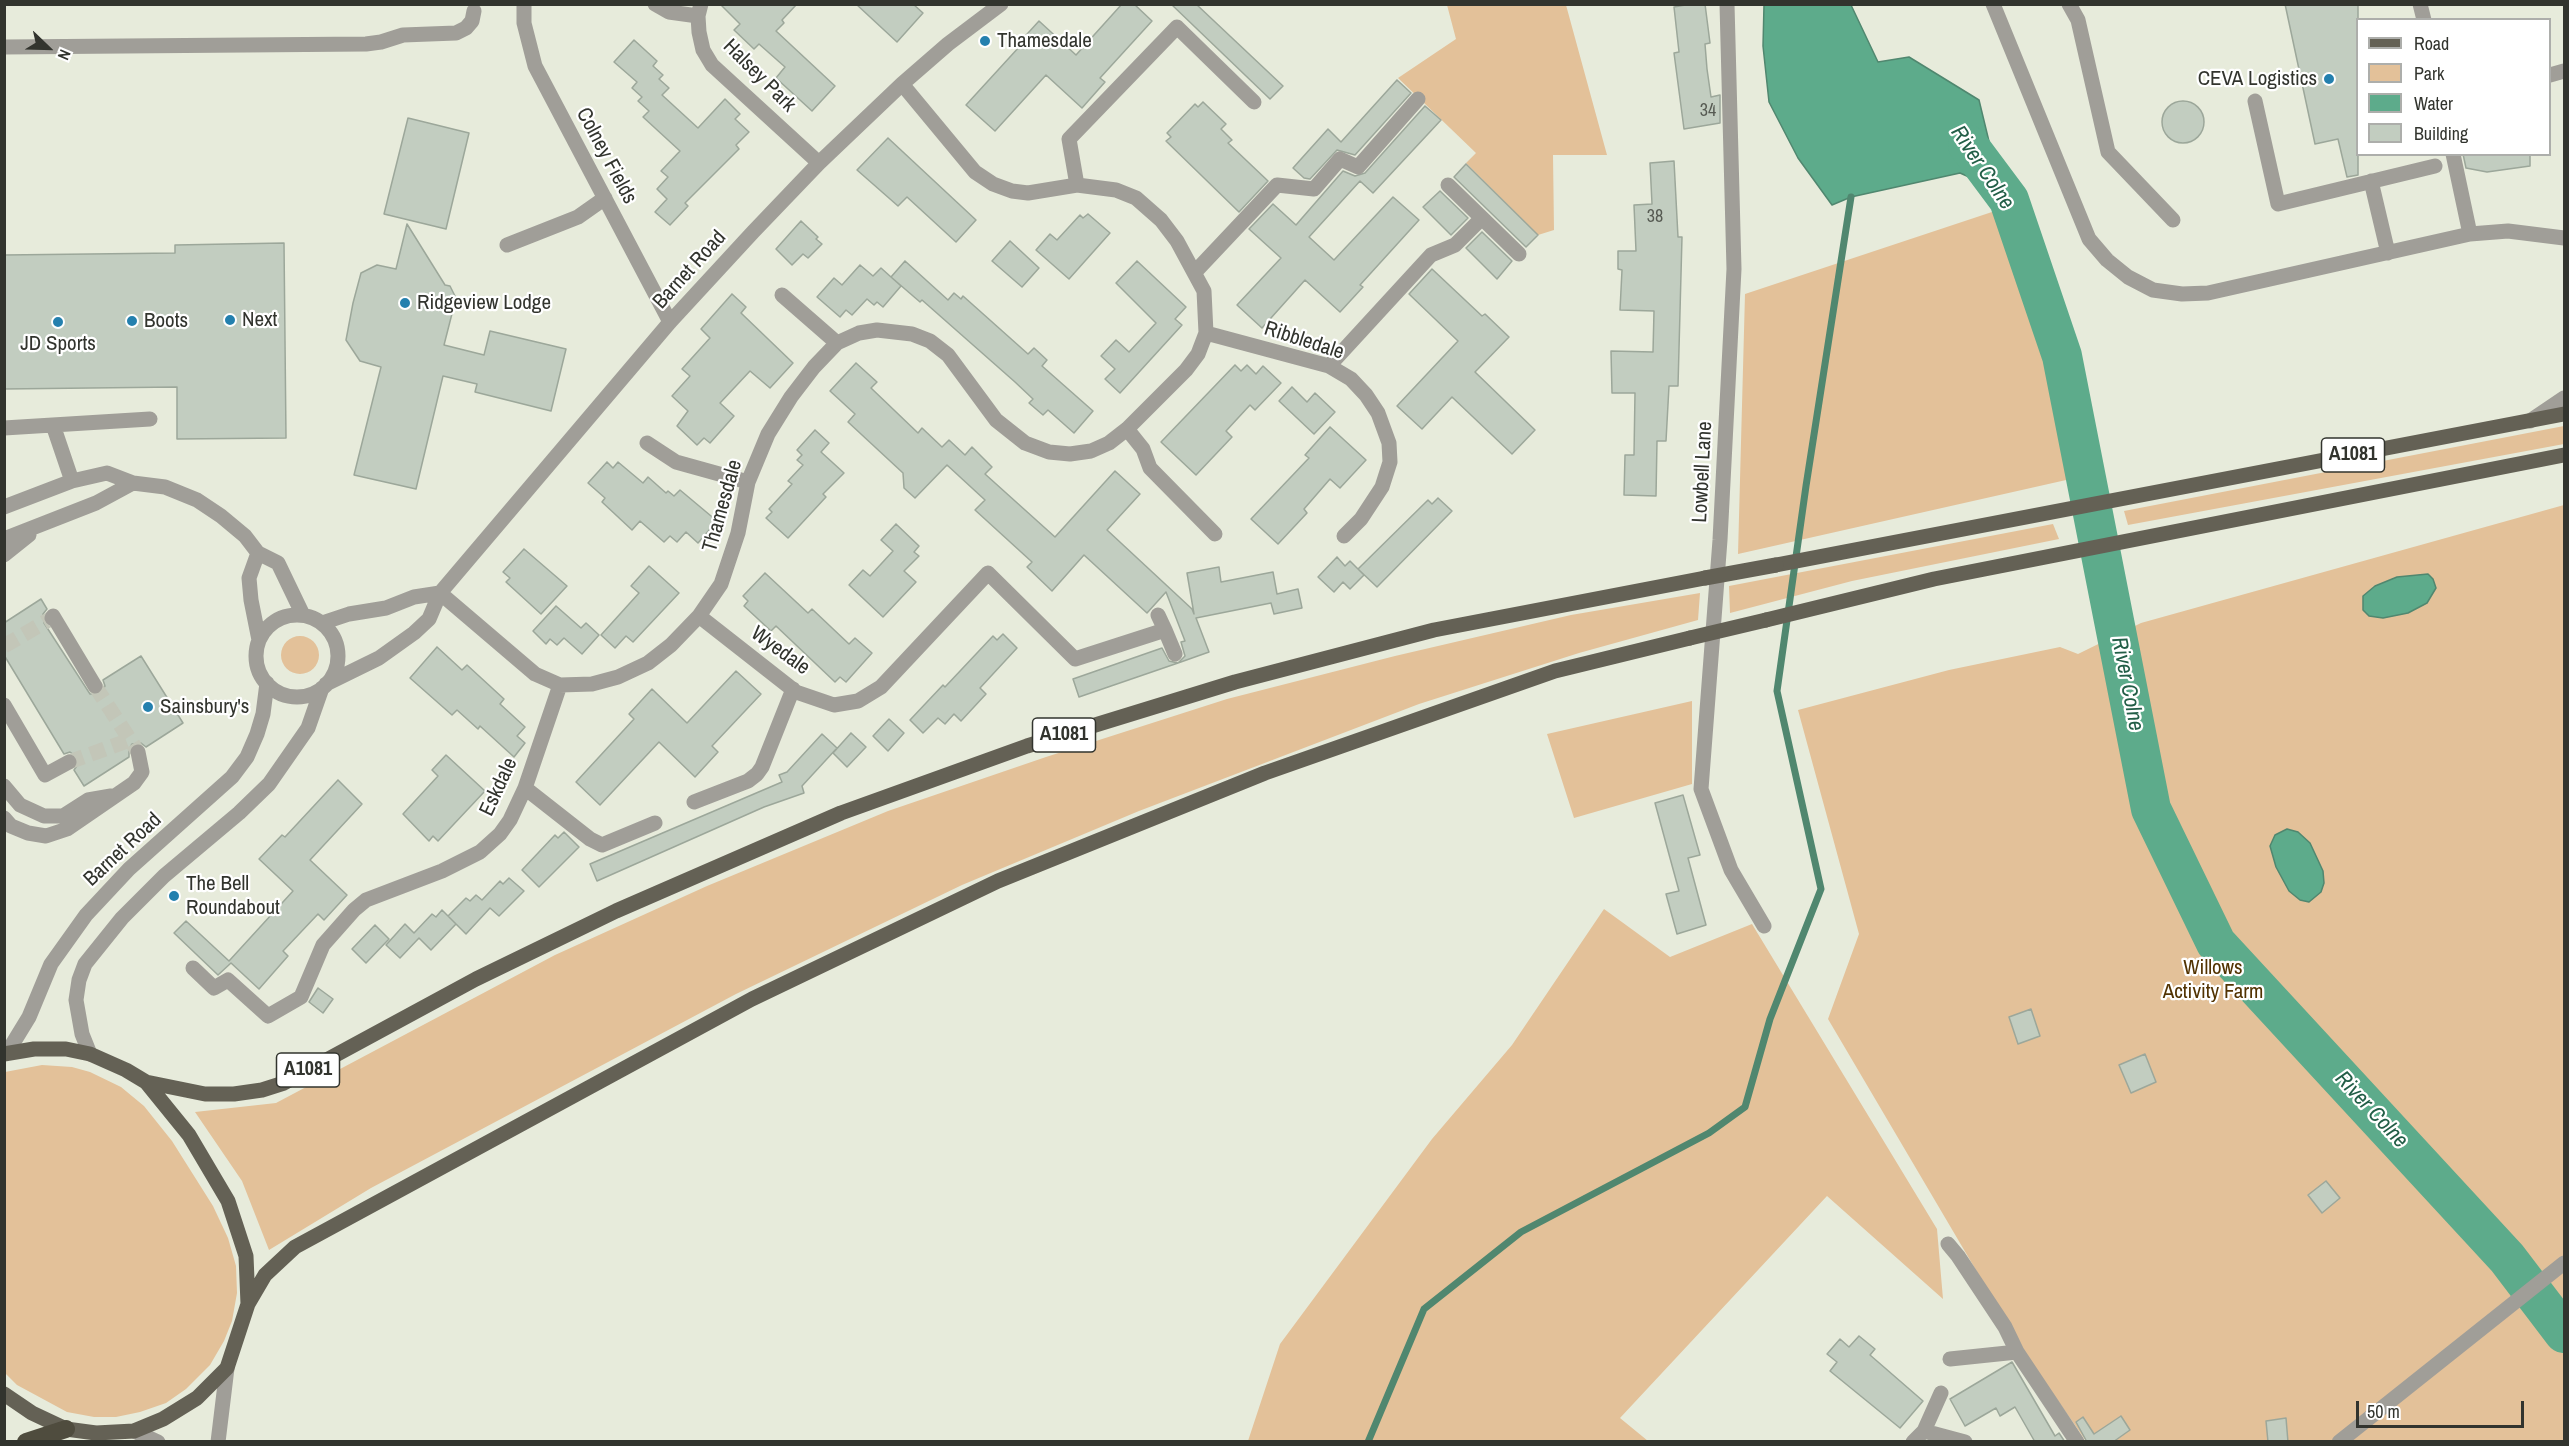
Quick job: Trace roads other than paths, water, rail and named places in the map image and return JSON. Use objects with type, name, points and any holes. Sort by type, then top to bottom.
[{"type":"highway","points":[[26,1442],[66,1429]]},
{"type":"main road","name":"A1081","points":[[146,1082],[205,1094],[234,1095],[284,1083],[476,979],[616,911],[841,813],[1027,746],[1234,682],[1434,630],[2565,414]]},
{"type":"main road","name":"A1081","points":[[249,1304],[265,1275],[296,1247],[752,999],[998,881],[1264,773],[1555,671],[1690,638],[1934,579],[2565,455]]},
{"type":"main road","points":[[4,1394],[32,1413],[66,1429],[96,1433],[134,1431],[163,1419],[197,1398],[226,1368],[249,1304],[246,1256],[228,1201],[189,1135],[146,1082],[90,1054],[66,1049],[34,1049],[6,1053]]},
{"type":"street","name":"Colney Fields","points":[[524,4],[524,23],[535,66],[670,322]]},
{"type":"street","points":[[655,4],[669,12],[700,10]]},
{"type":"street","name":"Barnet Road","points":[[324,686],[379,658],[414,633],[429,619],[441,593],[670,322],[819,163],[902,84],[948,44],[1001,4]]},
{"type":"street","name":"Lowbell Lane","points":[[1727,4],[1734,269],[1720,540],[1701,789],[1731,870],[1764,926]]},
{"type":"street","points":[[1992,4],[2089,239],[2107,260],[2128,277],[2153,290],[2182,294],[2208,293],[2470,234],[2508,231],[2563,233]]},
{"type":"street","points":[[2069,4],[2078,20],[2108,152],[2173,220]]},
{"type":"street","name":"Halsey Park","points":[[700,10],[699,32],[703,50],[712,65],[819,163]]},
{"type":"street","points":[[4,47],[366,44],[403,35],[456,33],[466,28],[472,21],[474,11]]},
{"type":"street","points":[[1077,185],[1069,139],[1178,27],[1254,102]]},
{"type":"street","name":"Thamesdale","points":[[441,593],[535,674],[560,685],[592,684],[618,677],[648,663],[671,645],[699,616],[721,584],[731,558],[748,482],[768,434],[814,366],[837,343],[859,333],[877,330],[912,334],[930,342],[948,355],[996,420],[1025,443],[1049,452],[1070,454],[1091,451],[1109,443],[1127,429],[1186,370],[1198,354],[1206,333],[1204,291],[1195,272],[1161,220],[1136,198],[1116,190],[1077,185],[1028,193],[1012,191],[993,184],[975,172],[902,84]]},
{"type":"street","points":[[1195,272],[1277,185],[1314,189],[1340,159],[1358,167],[1418,99]]},
{"type":"street","points":[[2255,101],[2278,204],[2435,166]]},
{"type":"street","points":[[2453,156],[2470,234]]},
{"type":"street","points":[[2371,181],[2388,253]]},
{"type":"street","points":[[1448,185],[1519,254]]},
{"type":"street","points":[[507,245],[578,217],[604,198]]},
{"type":"street","points":[[1329,366],[1431,255],[1455,245],[1482,218]]},
{"type":"street","points":[[782,295],[837,343]]},
{"type":"street","name":"Ribbledale","points":[[1206,333],[1329,366],[1351,379],[1366,395],[1378,413],[1389,443],[1390,462],[1382,488],[1361,519],[1344,537]]},
{"type":"street","points":[[2527,422],[2565,398]]},
{"type":"street","points":[[4,428],[150,418]]},
{"type":"street","points":[[53,425],[72,481]]},
{"type":"street","points":[[1127,429],[1143,449],[1149,468],[1215,534]]},
{"type":"street","points":[[647,443],[676,462],[748,482]]},
{"type":"street","points":[[4,507],[72,481],[107,473],[133,483],[165,487],[197,500],[245,536],[258,554],[278,563],[303,615]]},
{"type":"street","points":[[4,539],[96,503],[133,483]]},
{"type":"street","points":[[4,497],[34,494]]},
{"type":"street","points":[[4,555],[40,526]]},
{"type":"street","points":[[258,554],[249,578],[259,640],[257,663],[267,683],[276,691],[299,696],[324,686]]},
{"type":"street","name":"Wyedale","points":[[699,616],[793,689],[834,705],[858,701],[881,687],[988,573],[1075,658],[1165,630]]},
{"type":"street","points":[[322,623],[349,614],[386,608],[414,597],[441,593]]},
{"type":"street","points":[[90,1054],[82,1034],[76,1000],[79,980],[85,964],[122,918],[164,876],[240,813],[269,784],[294,752],[308,728],[324,686],[334,673],[338,660],[334,640],[322,623],[303,615],[290,615],[277,620],[266,629],[259,640]]},
{"type":"street","points":[[1158,615],[1175,654]]},
{"type":"street","points":[[52,618],[53,616],[95,686]]},
{"type":"street","name":"Barnet Road","points":[[6,1053],[29,1017],[51,964],[86,915],[129,869],[232,777],[247,756],[263,714],[267,683]]},
{"type":"street","name":"Eskdale","points":[[193,968],[214,988],[228,980],[268,1016],[301,997],[323,945],[366,900],[442,871],[480,852],[500,834],[510,820],[525,788],[560,685]]},
{"type":"street","points":[[694,802],[748,781],[757,774],[762,767],[793,689]]},
{"type":"street","points":[[4,705],[45,775],[69,762]]},
{"type":"street","points":[[4,818],[11,826],[20,830],[46,836],[67,829],[134,783],[142,772],[138,752]]},
{"type":"street","points":[[4,786],[20,805],[44,816],[63,816],[88,800],[114,796]]},
{"type":"street","points":[[525,788],[590,839],[602,845],[655,823]]},
{"type":"street","points":[[1948,1244],[2005,1327],[2017,1352],[2077,1442]]},
{"type":"street","points":[[2338,1442],[2565,1263]]},
{"type":"street","points":[[1950,1359],[2017,1352]]},
{"type":"street","points":[[218,1442],[226,1368]]},
{"type":"street","points":[[1941,1393],[1918,1436],[1965,1442]]},
{"type":"street","points":[[134,1431],[158,1442]]},
{"type":"water","points":[[1764,5],[1851,5],[1878,62],[1909,57],[1979,100],[2001,191],[1960,173],[1851,197],[1832,205],[1798,158],[1769,102],[1763,46]]},
{"type":"water","points":[[2428,574],[2433,579],[2436,588],[2427,603],[2408,613],[2383,618],[2369,616],[2363,610],[2363,596],[2375,586],[2397,577]]},
{"type":"water","points":[[2287,829],[2298,832],[2310,843],[2323,871],[2324,883],[2321,892],[2309,902],[2300,900],[2289,891],[2276,867],[2270,846],[2275,835]]},
{"type":"waterway","name":"River Colne","points":[[1968,145],[2009,200],[2062,356],[2151,809],[2216,943],[2507,1258],[2564,1333]]},
{"type":"waterway","points":[[1368,1442],[1424,1309],[1521,1232],[1709,1133],[1745,1107],[1770,1019],[1821,889],[1777,691],[1851,197]]},
{"type":"tunnel","points":[[4,646],[52,618]]},
{"type":"tunnel","points":[[95,686],[138,752]]},
{"type":"tunnel","points":[[69,762],[130,740]]},
{"type":"place","name":"Thamesdale","points":[[985,41]]},
{"type":"place","name":"CEVA Logistics","points":[[2329,79]]},
{"type":"place","name":"Ridgeview Lodge","points":[[405,303]]},
{"type":"place","name":"Next","points":[[230,320]]},
{"type":"place","name":"Boots","points":[[132,321]]},
{"type":"place","name":"JD Sports","points":[[58,322]]},
{"type":"place","name":"Sainsbury's","points":[[148,707]]},
{"type":"place","name":"The Bell Roundabout","points":[[174,896]]},
{"type":"park label","name":"Willows Activity Farm","points":[[2213,980]]}]
